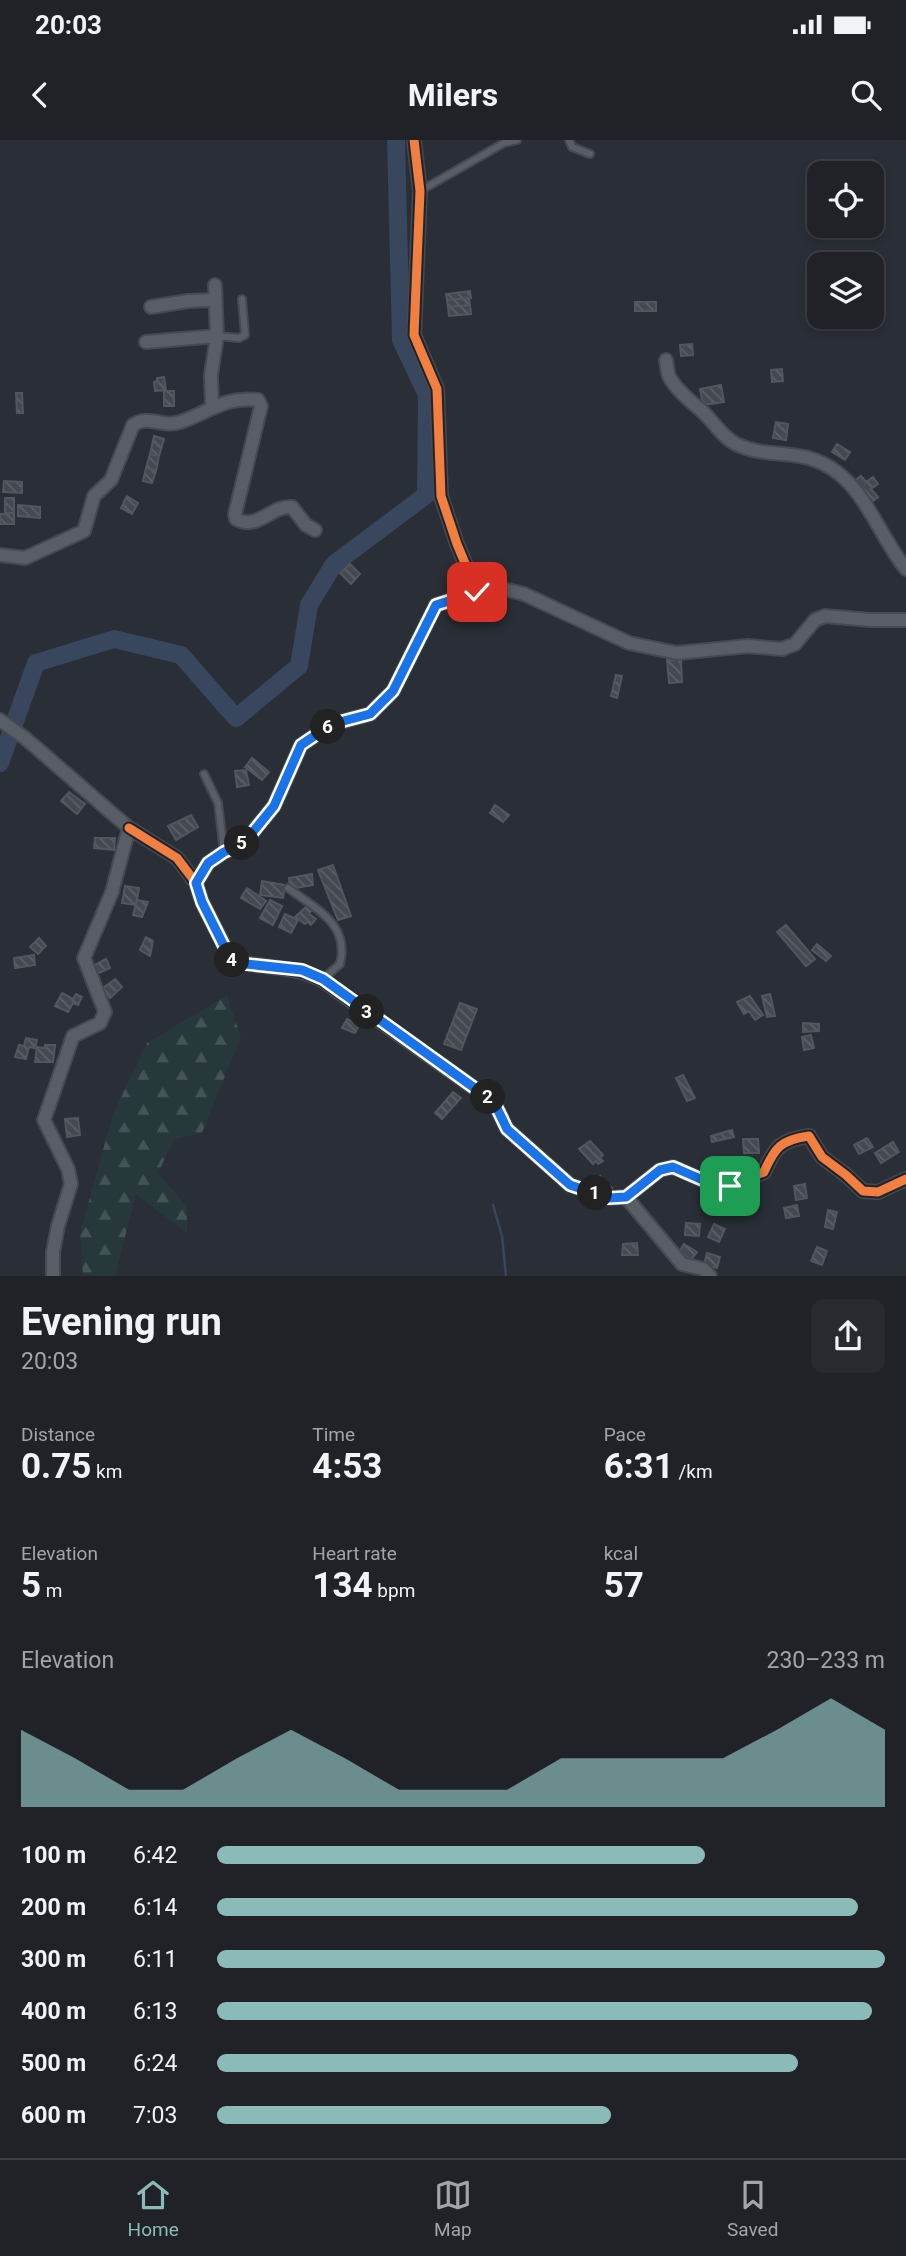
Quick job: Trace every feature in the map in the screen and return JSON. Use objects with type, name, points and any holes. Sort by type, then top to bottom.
[{"type":"street","points":[[414,140],[420,191],[414,335],[437,389],[441,496],[477,592]]},
{"type":"street","points":[[212,406],[211,375],[218,336],[215,285]]},
{"type":"street","points":[[151,307],[215,300]]},
{"type":"street","points":[[146,342],[218,336]]},
{"type":"street","points":[[666,360],[669,376],[694,406],[733,443],[760,452],[799,454],[817,460],[839,473],[860,499],[906,569]]},
{"type":"street","points":[[0,555],[25,558],[83,531],[94,496],[111,480],[132,425],[140,420],[162,425],[179,422],[212,406],[247,399],[258,400],[261,406],[235,513],[236,519],[256,522],[282,506],[292,506],[306,525],[315,530]]},
{"type":"street","points":[[196,883],[208,863],[244,843],[274,806],[301,745],[332,724],[370,714],[393,691],[436,605],[477,592],[508,590],[524,594],[629,643],[677,653],[748,646],[782,649],[795,644],[815,620],[825,616],[906,620]]},
{"type":"street","points":[[1,720],[130,828],[177,858],[196,883],[202,902],[231,960],[302,970],[323,979],[494,1102],[507,1129],[570,1185],[609,1198],[626,1197],[660,1170],[673,1167],[705,1181],[730,1186],[764,1172],[773,1151],[789,1139],[809,1136],[822,1157],[863,1191],[877,1192],[906,1179]]},
{"type":"street","points":[[53,1276],[55,1239],[71,1184],[68,1169],[44,1121],[73,1036],[100,1023],[105,1012],[84,958],[112,892],[130,828]]},
{"type":"street","points":[[626,1197],[682,1264],[703,1269],[710,1276]]},
{"type":"lane","points":[[420,191],[504,143],[517,140]]},
{"type":"lane","points":[[569,140],[572,147],[590,154]]},
{"type":"lane","points":[[218,336],[239,338],[245,335],[242,299]]},
{"type":"lane","points":[[204,774],[218,803],[224,852]]},
{"type":"lane","points":[[288,888],[332,921],[343,943],[340,964],[323,979]]},
{"type":"green space","points":[[227,995],[241,1037],[202,1133],[174,1139],[158,1173],[187,1207],[187,1233],[136,1194],[115,1276],[83,1276],[80,1233],[113,1114],[147,1043]]},
{"type":"building","points":[[470,291],[471,298],[447,300],[446,294]]},
{"type":"building","points":[[469,298],[470,305],[448,307],[447,300]]},
{"type":"building","points":[[635,302],[656,302],[656,311],[635,311]]},
{"type":"building","points":[[470,305],[471,314],[449,316],[448,307]]},
{"type":"building","points":[[692,344],[693,355],[681,356],[680,345]]},
{"type":"building","points":[[782,369],[783,381],[772,382],[771,370]]},
{"type":"building","points":[[164,377],[166,390],[155,391],[154,382],[157,378]]},
{"type":"building","points":[[721,385],[724,402],[703,405],[700,389]]},
{"type":"building","points":[[164,391],[174,391],[174,406],[164,406]]},
{"type":"building","points":[[16,393],[22,393],[23,413],[17,413]]},
{"type":"building","points":[[776,422],[788,424],[786,440],[773,438]]},
{"type":"building","points":[[154,436],[164,439],[159,456],[150,454]]},
{"type":"building","points":[[837,444],[850,452],[845,460],[832,452]]},
{"type":"building","points":[[150,454],[159,456],[156,471],[146,468]]},
{"type":"building","points":[[146,468],[156,471],[152,483],[143,481]]},
{"type":"building","points":[[861,476],[866,482],[873,477],[878,484],[871,489],[878,497],[869,504],[852,483]]},
{"type":"building","points":[[4,481],[22,482],[22,493],[3,492]]},
{"type":"building","points":[[127,496],[138,503],[132,514],[121,508]]},
{"type":"building","points":[[5,498],[14,498],[14,513],[5,513]]},
{"type":"building","points":[[18,505],[40,507],[40,518],[18,516]]},
{"type":"building","points":[[14,513],[14,524],[0,524],[0,514]]},
{"type":"building","points":[[350,564],[360,574],[351,584],[340,573]]},
{"type":"building","points":[[667,660],[681,660],[682,682],[669,683]]},
{"type":"building","points":[[616,675],[622,676],[617,698],[611,696]]},
{"type":"building","points":[[252,758],[269,772],[262,780],[245,767]]},
{"type":"building","points":[[246,770],[249,785],[237,787],[235,771]]},
{"type":"building","points":[[69,792],[85,804],[77,814],[61,801]]},
{"type":"building","points":[[495,805],[509,815],[503,822],[490,813]]},
{"type":"building","points":[[191,815],[198,827],[176,840],[168,826]]},
{"type":"building","points":[[95,838],[115,838],[114,850],[94,848]]},
{"type":"building","points":[[333,865],[351,916],[338,920],[318,870]]},
{"type":"building","points":[[312,874],[313,885],[290,889],[289,878]]},
{"type":"building","points":[[262,881],[285,885],[283,898],[260,895]]},
{"type":"building","points":[[125,886],[139,888],[136,905],[122,903]]},
{"type":"building","points":[[247,888],[266,901],[260,909],[241,898]]},
{"type":"building","points":[[137,900],[148,902],[142,917],[133,915]]},
{"type":"building","points":[[270,900],[282,906],[273,925],[260,918]]},
{"type":"building","points":[[307,906],[312,910],[309,914],[316,919],[311,925],[295,917]]},
{"type":"building","points":[[285,914],[298,920],[291,933],[279,927]]},
{"type":"building","points":[[786,925],[815,959],[806,966],[777,932]]},
{"type":"building","points":[[146,937],[153,941],[150,956],[140,950]]},
{"type":"building","points":[[39,938],[46,946],[38,954],[30,947]]},
{"type":"building","points":[[817,944],[831,956],[826,961],[812,950]]},
{"type":"building","points":[[34,955],[35,965],[15,968],[14,958]]},
{"type":"building","points":[[106,959],[110,968],[97,974],[93,966]]},
{"type":"building","points":[[115,979],[122,987],[110,998],[102,989]]},
{"type":"building","points":[[62,993],[73,999],[76,994],[82,997],[78,1005],[73,1003],[68,1012],[55,1006]]},
{"type":"building","points":[[770,994],[775,1016],[767,1017],[762,996]]},
{"type":"building","points":[[750,996],[763,1015],[755,1020],[749,1011],[744,1014],[737,1002]]},
{"type":"building","points":[[460,1003],[477,1009],[461,1050],[444,1044]]},
{"type":"building","points":[[347,1019],[359,1025],[355,1033],[342,1028]]},
{"type":"building","points":[[803,1023],[819,1024],[819,1031],[803,1032]]},
{"type":"building","points":[[811,1035],[814,1048],[804,1050],[802,1037]]},
{"type":"building","points":[[26,1038],[37,1040],[35,1048],[29,1047],[26,1059],[15,1057],[19,1045],[24,1046]]},
{"type":"building","points":[[45,1045],[55,1045],[53,1062],[35,1062],[37,1047],[45,1048]]},
{"type":"building","points":[[683,1075],[695,1098],[687,1101],[676,1078]]},
{"type":"building","points":[[453,1092],[461,1098],[442,1119],[435,1113]]},
{"type":"building","points":[[78,1118],[80,1135],[67,1137],[65,1119]]},
{"type":"building","points":[[732,1130],[734,1137],[712,1142],[711,1136]]},
{"type":"building","points":[[867,1138],[873,1147],[859,1154],[854,1145]]},
{"type":"building","points":[[743,1139],[758,1139],[759,1153],[744,1153]]},
{"type":"building","points":[[590,1141],[603,1155],[600,1158],[603,1161],[598,1164],[596,1161],[593,1164],[579,1149]]},
{"type":"building","points":[[893,1142],[899,1152],[881,1163],[875,1153]]},
{"type":"building","points":[[745,1163],[749,1174],[734,1180],[728,1169]]},
{"type":"building","points":[[600,1176],[612,1188],[606,1194],[593,1181]]},
{"type":"building","points":[[805,1184],[807,1198],[796,1200],[794,1186]]},
{"type":"building","points":[[797,1205],[799,1216],[786,1218],[784,1208]]},
{"type":"building","points":[[828,1210],[837,1212],[833,1229],[825,1227]]},
{"type":"building","points":[[686,1223],[700,1224],[699,1236],[685,1235]]},
{"type":"building","points":[[714,1224],[725,1229],[719,1242],[708,1237]]},
{"type":"building","points":[[637,1243],[638,1255],[622,1255],[623,1244]]},
{"type":"building","points":[[684,1244],[697,1252],[691,1260],[679,1252]]},
{"type":"building","points":[[817,1247],[827,1251],[822,1265],[811,1261]]},
{"type":"building","points":[[707,1253],[720,1257],[717,1268],[704,1265]]},
{"type":"waterway","points":[[0,763],[36,663],[114,639],[181,655],[236,718],[299,666],[309,605],[334,564],[426,495],[427,395],[401,340],[396,140]]},
{"type":"waterway","points":[[493,1205],[502,1236],[506,1276]]},
{"type":"cycle path","points":[[196,883],[208,863],[244,843],[274,806],[301,745],[332,724],[370,714],[393,691],[436,605],[477,592],[441,496],[437,389],[414,335],[420,191],[414,140]]},
{"type":"cycle path","points":[[129,828],[177,858],[196,883],[202,902],[231,959],[299,972],[325,982],[494,1102],[507,1129],[570,1185],[609,1198],[626,1197],[660,1170],[673,1167],[705,1181],[730,1186],[764,1172],[780,1146],[809,1136],[822,1157],[863,1191],[878,1192],[906,1179]]},
{"type":"route","points":[[477,592],[436,605],[393,691],[370,714],[332,724],[301,745],[274,806],[244,843],[208,863],[196,883],[202,902],[231,960],[302,970],[323,979],[494,1102],[507,1129],[570,1185],[609,1198],[626,1197],[660,1170],[673,1167],[705,1181],[730,1186]]}]
